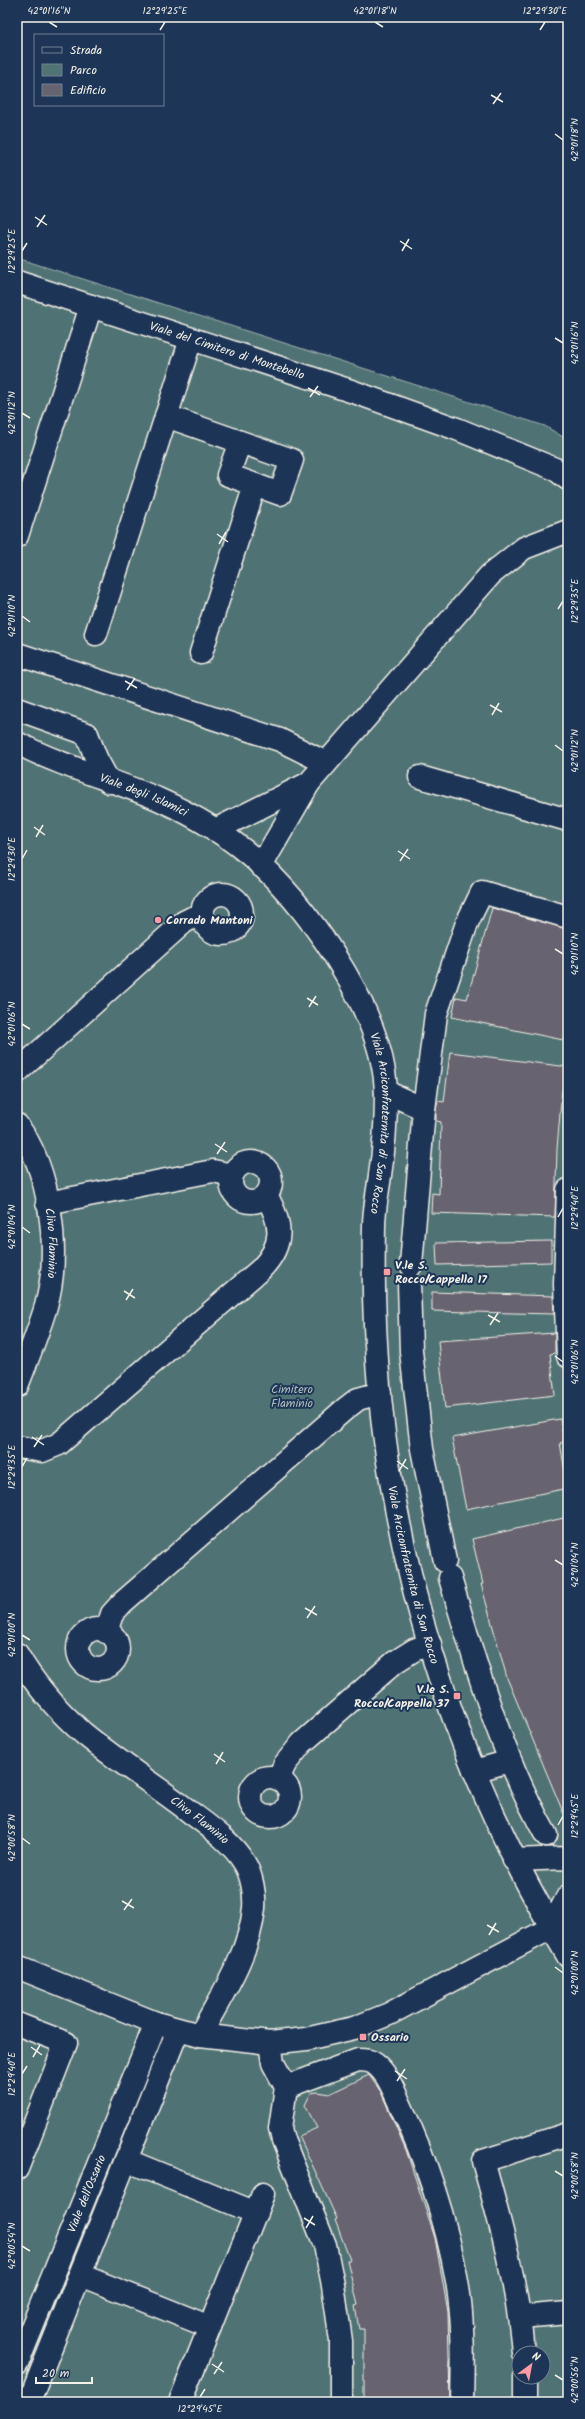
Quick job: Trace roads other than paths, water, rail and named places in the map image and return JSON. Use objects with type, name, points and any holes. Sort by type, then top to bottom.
[{"type":"lane","name":"Viale del Cimitero di Montebello","points":[[17,282],[354,392],[457,429],[555,469],[568,479]]},
{"type":"lane","points":[[17,536],[91,306]]},
{"type":"lane","points":[[96,634],[191,339]]},
{"type":"lane","points":[[166,416],[292,460],[280,494],[228,475],[240,442]]},
{"type":"lane","points":[[201,653],[255,485]]},
{"type":"lane","points":[[261,866],[309,783],[490,575],[524,548],[568,531]]},
{"type":"lane","points":[[17,654],[280,740],[326,763]]},
{"type":"lane","points":[[17,709],[87,734],[96,758],[109,782]]},
{"type":"lane","name":"Viale degli Islamici","points":[[17,743],[46,758],[159,799],[215,830],[261,866]]},
{"type":"lane","points":[[420,777],[568,820]]},
{"type":"lane","points":[[215,830],[309,783]]},
{"type":"lane","name":"Viale Arciconfraternita di San Rocco","points":[[261,866],[315,926],[350,980],[370,1024],[383,1062],[386,1092],[384,1138],[374,1221],[374,1321],[380,1393],[388,1459],[397,1513],[419,1610],[474,1772],[514,1860],[568,1956]]},
{"type":"lane","points":[[546,1835],[526,1800],[510,1761],[448,1569],[424,1456],[411,1351],[410,1274],[424,1109],[436,1014],[467,924],[482,892],[568,917]]},
{"type":"lane","points":[[17,1072],[184,922],[192,918],[203,917]]},
{"type":"lane","points":[[386,1092],[424,1109]]},
{"type":"lane","name":"Clivo Flaminio","points":[[17,1125],[27,1138],[38,1164],[52,1231],[52,1267],[46,1305],[17,1386]]},
{"type":"lane","points":[[17,1447],[42,1451],[59,1444],[261,1269],[274,1256],[278,1236],[278,1219],[266,1195],[254,1202],[241,1199],[232,1189],[232,1175],[213,1171],[47,1203]]},
{"type":"lane","points":[[568,1190],[565,1284],[568,1356]]},
{"type":"lane","points":[[106,1632],[112,1614],[122,1603],[345,1409],[358,1399],[380,1393]]},
{"type":"lane","points":[[388,1459],[424,1456]]},
{"type":"lane","points":[[278,1779],[290,1756],[306,1739],[394,1662],[414,1650],[430,1644]]},
{"type":"lane","name":"Clivo Flaminio","points":[[17,1654],[37,1684],[68,1720],[214,1830],[230,1845],[245,1864],[249,1873],[254,1897],[251,1924],[238,1962],[200,2035]]},
{"type":"lane","points":[[474,1772],[510,1761]]},
{"type":"lane","points":[[514,1860],[568,1858]]},
{"type":"lane","points":[[17,1967],[156,2023],[178,2030],[200,2035],[270,2043],[324,2036],[367,2024],[551,1928],[568,1896]]},
{"type":"lane","name":"Viale dell'Ossario","points":[[17,2364],[156,2023]]},
{"type":"lane","points":[[17,2024],[66,2044],[17,2169]]},
{"type":"lane","points":[[29,2402],[178,2030]]},
{"type":"lane","points":[[270,2043],[273,2063],[286,2087],[280,2128],[291,2162],[325,2245],[333,2285],[341,2341],[341,2402]]},
{"type":"lane","points":[[286,2087],[358,2060],[370,2061],[376,2065],[389,2081],[416,2138],[442,2212],[457,2281],[464,2351],[462,2402]]},
{"type":"lane","points":[[522,2345],[520,2317],[505,2237],[483,2161],[568,2134]]},
{"type":"lane","points":[[126,2160],[260,2203],[180,2402]]},
{"type":"lane","points":[[80,2275],[210,2327]]},
{"type":"lane","points":[[520,2317],[568,2313]]},
{"type":"lane","points":[[525,2385],[525,2402]]},
{"type":"place","name":"Corrado Mantoni","points":[[158,920]]},
{"type":"place","name":"V.le S. Rocco/Cappella 17","points":[[387,1272]]},
{"type":"place","name":"V.le S. Rocco/Cappella 37","points":[[457,1696]]},
{"type":"place","name":"Ossario","points":[[363,2037]]},
{"type":"park label","name":"Cimitero Flaminio","points":[[292,1396]]}]
